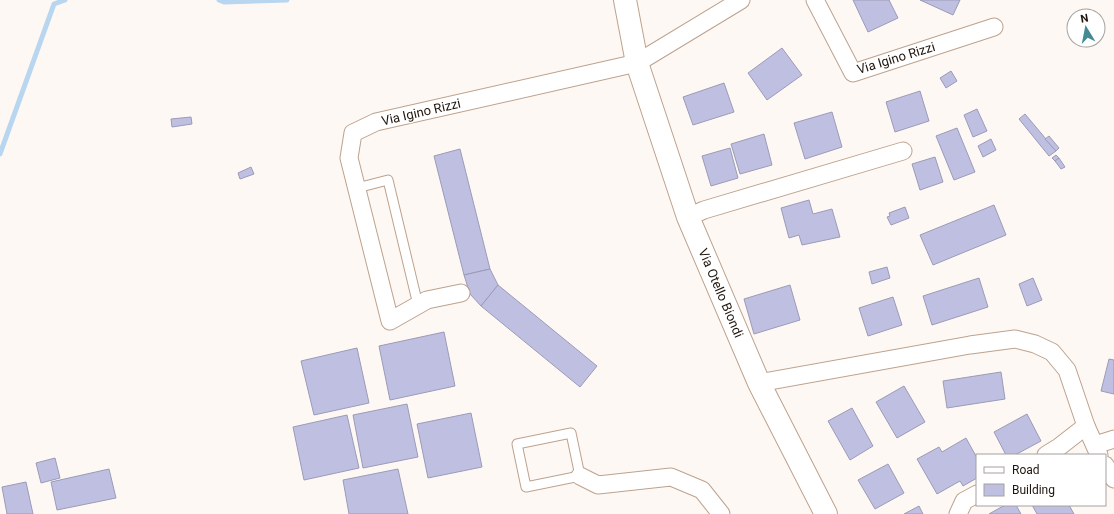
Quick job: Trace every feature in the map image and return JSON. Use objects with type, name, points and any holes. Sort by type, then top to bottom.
[{"type":"street","name":"Via Otello Biondi","points":[[625,0],[637,63],[688,217],[759,383],[826,514]]},
{"type":"street","name":"Via Igino Rizzi","points":[[461,293],[427,300],[390,322],[349,158],[353,133],[376,122],[637,63],[741,0]]},
{"type":"street","name":"Via Igino Rizzi","points":[[815,0],[853,73],[994,27]]},
{"type":"street","points":[[688,217],[704,210],[903,152]]},
{"type":"street","points":[[759,383],[970,345],[1015,340],[1036,344],[1052,352],[1067,370],[1086,426],[1097,450],[1114,439]]},
{"type":"street","points":[[1048,454],[1086,426]]},
{"type":"street","points":[[1106,467],[1114,479]]},
{"type":"street","points":[[580,476],[598,485],[671,477],[702,490],[721,514]]},
{"type":"street","points":[[958,514],[964,501],[976,495]]},
{"type":"lane","points":[[357,188],[388,180],[418,305]]},
{"type":"lane","points":[[571,433],[580,476],[526,487],[517,444],[571,433]]},
{"type":"building","points":[[853,0],[889,0],[898,18],[868,32]]},
{"type":"building","points":[[920,0],[960,0],[953,15]]},
{"type":"building","points":[[782,48],[802,75],[767,100],[748,73]]},
{"type":"building","points":[[951,71],[957,81],[946,88],[940,78]]},
{"type":"building","points":[[724,83],[734,112],[693,125],[683,97]]},
{"type":"building","points":[[920,91],[929,121],[895,132],[886,102]]},
{"type":"building","points":[[977,109],[987,131],[973,137],[964,115]]},
{"type":"building","points":[[832,112],[842,147],[805,159],[794,123]]},
{"type":"building","points":[[1025,114],[1056,151],[1049,156],[1019,119]]},
{"type":"building","points":[[191,117],[192,124],[172,127],[171,119]]},
{"type":"building","points":[[957,128],[975,172],[954,180],[936,136]]},
{"type":"building","points":[[764,134],[772,165],[740,174],[731,144]]},
{"type":"building","points":[[1049,136],[1059,148],[1056,151],[1045,139]]},
{"type":"building","points":[[991,139],[996,150],[983,157],[978,146]]},
{"type":"building","points":[[730,148],[738,178],[711,186],[702,156]]},
{"type":"building","points":[[460,149],[490,269],[464,275],[434,156]]},
{"type":"building","points":[[1056,155],[1059,158],[1055,161],[1052,158]]},
{"type":"building","points":[[935,157],[943,182],[920,190],[912,164]]},
{"type":"building","points":[[1059,158],[1065,167],[1061,169],[1055,161]]},
{"type":"building","points":[[251,167],[254,174],[240,179],[238,173]]},
{"type":"building","points":[[809,200],[813,214],[832,209],[840,237],[802,245],[799,235],[789,238],[781,208]]},
{"type":"building","points":[[994,205],[1006,235],[933,265],[920,235]]},
{"type":"building","points":[[905,207],[909,218],[891,225],[887,217],[890,216],[889,213]]},
{"type":"building","points":[[887,267],[890,278],[872,284],[869,272]]},
{"type":"building","points":[[490,269],[498,285],[481,306],[470,294],[464,275]]},
{"type":"building","points":[[979,278],[988,307],[932,325],[923,296]]},
{"type":"building","points":[[1033,278],[1042,300],[1027,306],[1019,284]]},
{"type":"building","points":[[498,285],[597,366],[580,387],[481,306]]},
{"type":"building","points":[[790,285],[800,320],[754,334],[744,299]]},
{"type":"building","points":[[893,297],[902,325],[868,336],[859,308]]},
{"type":"building","points":[[444,332],[455,386],[390,400],[379,346]]},
{"type":"building","points":[[357,348],[369,403],[314,415],[301,361]]},
{"type":"building","points":[[1109,359],[1114,360],[1114,394],[1101,391]]},
{"type":"building","points":[[1001,372],[1005,399],[947,408],[943,381]]},
{"type":"building","points":[[904,386],[925,422],[897,438],[876,402]]},
{"type":"building","points":[[407,404],[418,457],[363,468],[353,415]]},
{"type":"building","points":[[852,408],[873,446],[850,460],[828,421]]},
{"type":"building","points":[[471,413],[482,467],[428,478],[417,424]]},
{"type":"building","points":[[1027,414],[1041,441],[1017,454],[1005,454],[994,432]]},
{"type":"building","points":[[347,415],[359,468],[304,480],[293,427]]},
{"type":"building","points":[[966,438],[976,456],[976,479],[963,486],[960,481],[937,494],[917,459],[939,447],[942,452]]},
{"type":"building","points":[[55,458],[60,478],[41,483],[36,463]]},
{"type":"building","points":[[888,464],[904,493],[875,509],[858,480]]},
{"type":"building","points":[[109,469],[116,498],[57,510],[51,482]]},
{"type":"building","points":[[398,469],[408,514],[349,514],[343,480]]},
{"type":"building","points":[[26,482],[33,514],[7,514],[2,487]]},
{"type":"building","points":[[919,506],[923,514],[904,514]]},
{"type":"building","points":[[1003,506],[1017,506],[1021,514],[989,514]]},
{"type":"building","points":[[1033,506],[1070,506],[1074,514],[1037,514]]},
{"type":"waterway","points":[[0,154],[54,4],[65,0]]},
{"type":"waterway","points":[[219,0],[224,2],[287,0]]}]
